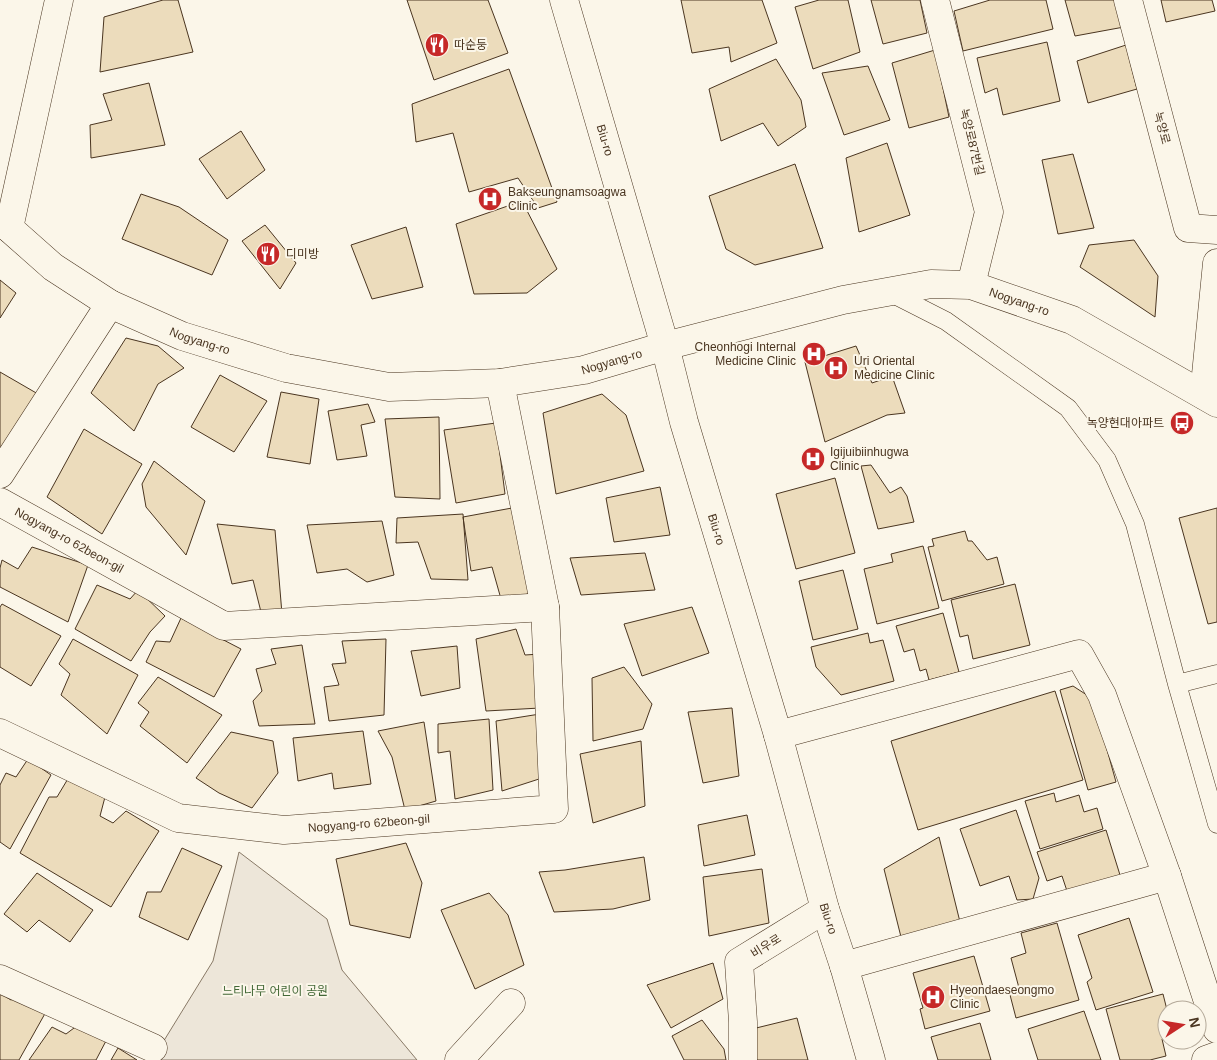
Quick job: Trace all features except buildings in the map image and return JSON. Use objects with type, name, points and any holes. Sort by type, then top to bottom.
[{"type":"street","name":"Nogyang-ro","points":[[59,0],[5,224],[53,267],[110,304],[182,336],[286,368],[389,387],[500,383],[584,370],[665,346],[843,300],[931,284],[972,285],[1072,320],[1211,399]]},
{"type":"street","name":"Biu-ro","points":[[564,0],[665,346],[684,422],[778,735],[825,909],[844,966],[871,1060]]},
{"type":"street","name":"녹양로87번길","points":[[935,0],[990,212],[972,285]]},
{"type":"street","name":"녹양로","points":[[1128,0],[1188,228],[1217,230]]},
{"type":"street","points":[[1211,399],[1217,263]]},
{"type":"street","points":[[0,474],[110,304]]},
{"type":"street","name":"Nogyang-ro 62beon-gil","points":[[0,733],[178,818],[284,830],[554,809],[545,607],[500,383]]},
{"type":"street","name":"Nogyang-ro 62beon-gil","points":[[0,502],[224,626],[545,607]]},
{"type":"street","points":[[778,735],[1079,654],[1102,695],[1167,876],[1217,1029]]},
{"type":"street","points":[[844,966],[1167,876]]},
{"type":"street","name":"비우로","points":[[743,1060],[743,1022],[739,962],[825,909]]},
{"type":"street","points":[[0,979],[153,1048]]},
{"type":"street","points":[[459,1060],[511,1003]]},
{"type":"street","points":[[1206,1060],[1217,1056]]},
{"type":"lane","points":[[888,292],[946,321],[1068,408],[1107,460],[1136,524],[1177,684],[1217,824]]},
{"type":"lane","points":[[1177,684],[1217,674]]},
{"type":"green space","name":"느티나무 어린이 공원","points":[[239,852],[327,919],[342,970],[417,1060],[152,1060],[213,961]]},
{"type":"place","name":"따순둥","points":[[437,45]]},
{"type":"place","name":"Bakseungnamsoagwa Clinic","points":[[490,199]]},
{"type":"place","name":"디미방","points":[[268,254]]},
{"type":"place","name":"Cheonhogi Internal Medicine Clinic","points":[[814,354]]},
{"type":"place","name":"Uri Oriental Medicine Clinic","points":[[836,368]]},
{"type":"place","name":"녹양현대아파트","points":[[1182,423]]},
{"type":"place","name":"Igijuibiinhugwa Clinic","points":[[813,459]]},
{"type":"place","name":"Hyeondaeseongmo Clinic","points":[[933,997]]}]
